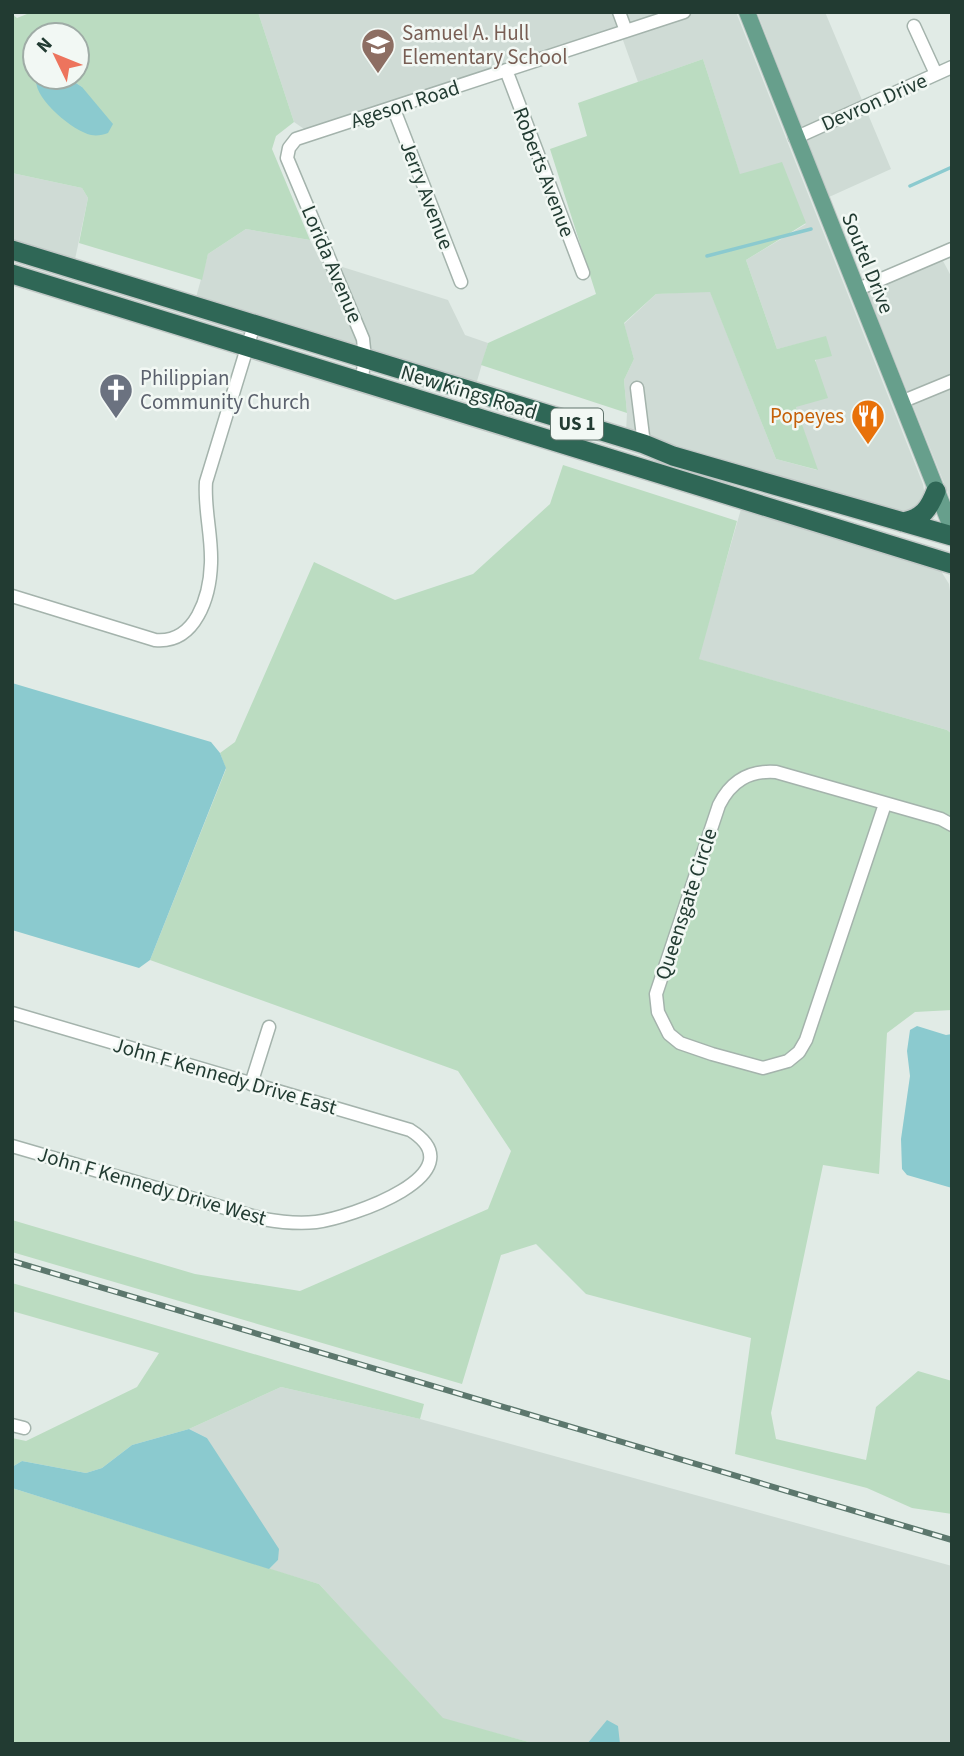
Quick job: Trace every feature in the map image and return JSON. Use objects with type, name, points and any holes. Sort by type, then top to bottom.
[{"type":"highway","name":"New Kings Road","points":[[12,250],[643,444],[674,456],[952,536]]},
{"type":"highway","name":"New Kings Road","points":[[12,274],[952,565]]},
{"type":"highway","points":[[903,522],[923,515],[931,505],[936,491]]},
{"type":"main road","name":"Soutel Drive","points":[[747,12],[952,529]]},
{"type":"street","points":[[619,12],[626,31]]},
{"type":"street","name":"Ageson Road","points":[[289,148],[296,139],[684,12]]},
{"type":"street","points":[[914,26],[936,74]]},
{"type":"street","name":"Devron Drive","points":[[795,138],[952,67]]},
{"type":"street","name":"Roberts Avenue","points":[[506,70],[583,273]]},
{"type":"street","name":"Jerry Avenue","points":[[393,107],[461,282]]},
{"type":"street","name":"Lorida Avenue","points":[[289,148],[287,158],[363,339],[365,359],[360,382]]},
{"type":"street","points":[[856,290],[952,248]]},
{"type":"street","points":[[12,596],[155,640],[172,639],[191,628],[197,619],[210,576],[211,545],[205,498],[208,474],[254,325]]},
{"type":"street","points":[[901,402],[952,381]]},
{"type":"street","points":[[637,388],[643,444]]},
{"type":"street","points":[[662,475],[674,456]]},
{"type":"street","name":"Queensgate Circle","points":[[885,804],[806,1040],[799,1052],[778,1066],[763,1068],[680,1043],[669,1034],[658,1012],[656,994],[719,804],[733,784],[749,773],[776,772],[885,804],[948,819]]},
{"type":"street","name":"John F Kennedy Drive East","points":[[12,1013],[410,1130],[425,1143],[428,1151]]},
{"type":"street","points":[[251,1084],[269,1027]]},
{"type":"street","name":"John F Kennedy Drive West","points":[[12,1146],[262,1219],[291,1223],[317,1222],[346,1215],[410,1186],[424,1176],[428,1169],[428,1151]]},
{"type":"shaded area","points":[[258,12],[736,12],[923,484],[925,497],[916,516],[626,432],[624,380],[634,359],[624,324],[656,294],[710,291],[776,459],[817,470],[796,407],[826,337],[777,349],[746,260],[806,224],[740,175],[703,59],[638,82],[619,29],[307,131],[294,122]]},
{"type":"shaded area","points":[[757,12],[825,12],[891,169],[829,197]]},
{"type":"shaded area","points":[[12,173],[82,188],[88,198],[74,264],[12,245]]},
{"type":"shaded area","points":[[246,229],[310,240],[320,260],[448,300],[465,335],[488,343],[475,388],[195,301],[208,254]]},
{"type":"shaded area","points":[[942,259],[952,278],[952,503],[867,291]]},
{"type":"shaded area","points":[[741,509],[941,571],[949,584],[952,605],[952,734],[947,730],[698,659]]},
{"type":"shaded area","points":[[281,1387],[420,1419],[952,1566],[952,1744],[536,1744],[443,1719],[319,1584],[269,1569],[278,1560],[207,1438],[189,1429]]},
{"type":"green space","points":[[32,12],[258,12],[294,122],[276,136],[272,149],[310,240],[246,229],[208,254],[202,280],[79,243],[88,198],[82,188],[12,173],[12,14],[17,18]]},
{"type":"green space","points":[[703,59],[740,174],[782,162],[806,223],[746,260],[777,349],[826,336],[832,356],[815,360],[828,398],[796,407],[818,470],[776,459],[710,292],[656,294],[624,323],[634,359],[624,380],[627,413],[481,365],[488,343],[596,294],[550,149],[587,136],[578,103]]},
{"type":"green space","points":[[563,465],[737,521],[699,659],[947,730],[952,734],[952,1010],[915,1012],[887,1033],[879,1174],[823,1165],[771,1413],[776,1439],[866,1460],[876,1407],[918,1371],[952,1381],[952,1514],[912,1508],[867,1488],[735,1454],[751,1338],[586,1294],[536,1244],[501,1255],[462,1384],[12,1252],[12,1220],[195,1274],[300,1291],[488,1209],[511,1151],[458,1071],[150,960],[226,769],[220,753],[235,742],[314,562],[395,600],[473,574],[550,504]]},
{"type":"green space","points":[[12,1283],[424,1404],[420,1419],[281,1387],[189,1429],[132,1445],[102,1468],[86,1473],[22,1461],[12,1467],[12,1438],[26,1441],[137,1387],[159,1353],[12,1311]]},
{"type":"green space","points":[[12,1488],[319,1584],[443,1718],[536,1744],[12,1744]]},
{"type":"water","points":[[39,91],[85,91],[113,124],[108,133],[91,135],[83,132],[65,121]]},
{"type":"water","points":[[12,683],[211,742],[220,753],[226,768],[150,960],[139,968],[12,930]]},
{"type":"water","points":[[917,1026],[946,1035],[952,1034],[952,1188],[907,1175],[902,1169],[901,1139],[910,1076],[907,1051],[910,1030]]},
{"type":"water","points":[[189,1429],[207,1438],[279,1549],[278,1560],[269,1569],[12,1488],[12,1467],[22,1461],[86,1473],[102,1468],[132,1445]]},
{"type":"water","points":[[607,1720],[618,1726],[620,1744],[587,1744]]},
{"type":"waterway","points":[[910,186],[952,167]]},
{"type":"waterway","points":[[707,256],[811,229]]},
{"type":"railway","points":[[12,1261],[952,1540]]},
{"type":"place","name":"Samuel A. Hull Elementary School","points":[[378,75]]},
{"type":"place","name":"Philippian Community Church","points":[[116,420]]},
{"type":"place","name":"Popeyes","points":[[868,446]]}]
